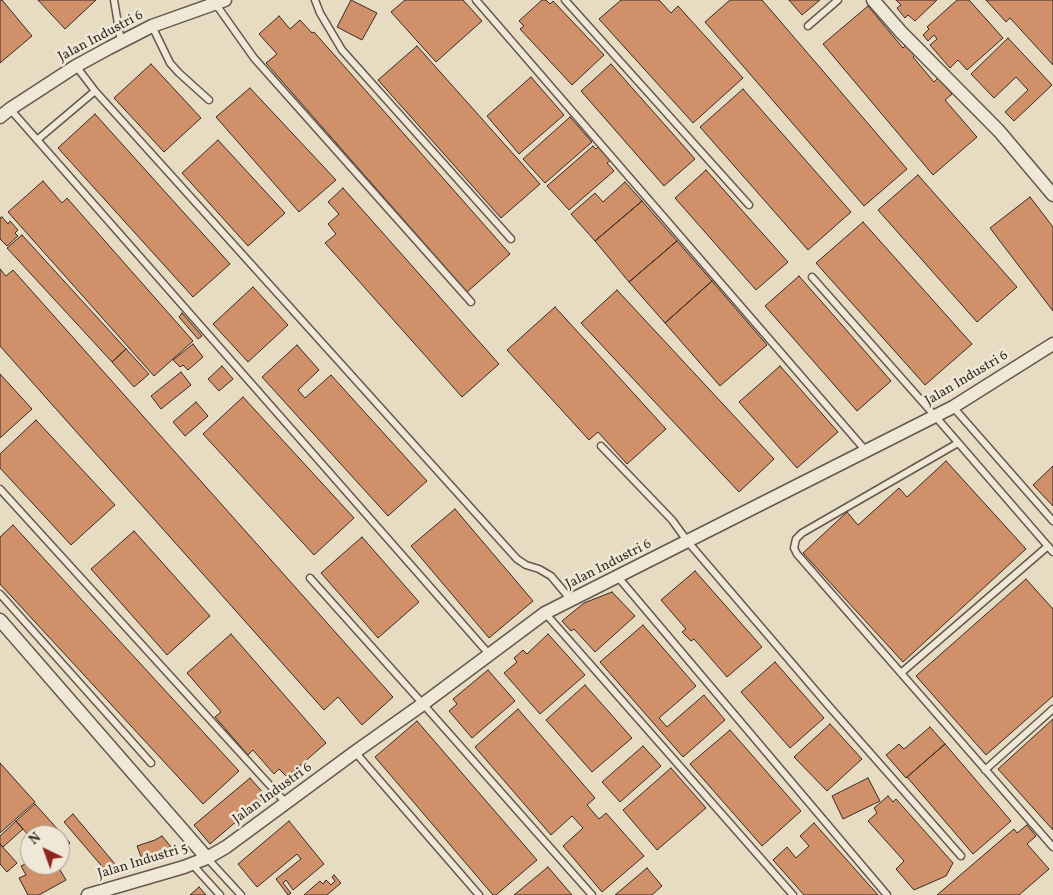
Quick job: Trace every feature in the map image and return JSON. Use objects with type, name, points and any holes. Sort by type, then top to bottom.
[{"type":"street","points":[[873,0],[901,32],[1000,131],[1053,196]]},
{"type":"street","name":"Jalan Industri 6","points":[[5,113],[76,66],[152,26],[220,2]]},
{"type":"street","name":"Jalan Industri 6","points":[[207,858],[226,847],[545,613],[618,578],[953,408],[1053,344]]},
{"type":"street","points":[[0,620],[207,858]]},
{"type":"street","name":"Jalan Industri 5","points":[[88,895],[207,858]]},
{"type":"lane","points":[[114,0],[122,42]]},
{"type":"lane","points":[[315,0],[320,14],[342,50],[511,239]]},
{"type":"lane","points":[[476,0],[867,451]]},
{"type":"lane","points":[[565,0],[749,205]]},
{"type":"lane","points":[[808,26],[838,0]]},
{"type":"lane","points":[[220,2],[254,58],[471,302]]},
{"type":"lane","points":[[152,26],[170,63],[209,100]]},
{"type":"lane","points":[[76,66],[95,91],[518,559],[526,565],[539,569],[551,576],[571,600]]},
{"type":"lane","points":[[37,140],[95,91]]},
{"type":"lane","points":[[5,113],[37,140],[489,654]]},
{"type":"lane","points":[[812,277],[1053,552]]},
{"type":"lane","points":[[953,408],[1053,521]]},
{"type":"lane","points":[[958,443],[802,533],[796,539],[794,548],[797,554],[900,673],[1053,847]]},
{"type":"lane","points":[[601,446],[672,520],[688,542],[827,704],[961,856]]},
{"type":"lane","points":[[0,489],[286,803]]},
{"type":"lane","points":[[900,673],[1048,546]]},
{"type":"lane","points":[[310,578],[592,895]]},
{"type":"lane","points":[[618,578],[887,895]]},
{"type":"lane","points":[[0,594],[151,762]]},
{"type":"lane","points":[[545,613],[793,895]]},
{"type":"lane","points":[[985,770],[1053,709]]},
{"type":"lane","points":[[355,752],[479,895]]},
{"type":"lane","points":[[207,858],[241,895]]},
{"type":"lane","points":[[192,864],[220,895]]},
{"type":"building","points":[[0,0],[32,36],[0,63]]},
{"type":"building","points":[[38,0],[96,0],[65,29]]},
{"type":"building","points":[[351,0],[377,13],[362,40],[337,27]]},
{"type":"building","points":[[405,0],[463,0],[482,21],[436,62],[391,12]]},
{"type":"building","points":[[542,0],[546,0],[550,4],[553,1],[604,55],[572,85],[520,29],[524,26],[519,21]]},
{"type":"building","points":[[621,0],[659,0],[671,13],[678,6],[743,78],[693,123],[599,19]]},
{"type":"building","points":[[730,0],[762,0],[907,169],[864,206],[705,22]]},
{"type":"building","points":[[789,0],[820,0],[802,15]]},
{"type":"building","points":[[896,0],[937,0],[915,21],[908,15],[905,18],[897,8],[901,5]]},
{"type":"building","points":[[957,0],[969,0],[1003,38],[967,70],[958,60],[950,68],[930,45],[937,39],[934,35],[928,41],[923,35],[929,29],[927,27]]},
{"type":"building","points":[[986,0],[1053,0],[1053,65],[1010,18],[1006,22]]},
{"type":"building","points":[[868,6],[903,48],[908,43],[916,54],[913,57],[934,82],[938,78],[952,94],[945,100],[977,137],[933,175],[823,44]]},
{"type":"building","points":[[279,16],[290,29],[300,20],[312,33],[314,32],[510,254],[467,292],[266,63],[277,54],[259,34]]},
{"type":"building","points":[[1008,38],[1052,85],[1014,121],[1005,112],[1028,90],[1016,77],[994,98],[971,74]]},
{"type":"building","points":[[417,46],[540,184],[501,218],[378,80]]},
{"type":"building","points":[[151,64],[201,118],[164,152],[114,98]]},
{"type":"building","points":[[611,64],[695,159],[664,186],[581,91]]},
{"type":"building","points":[[531,77],[564,115],[519,154],[487,116]]},
{"type":"building","points":[[250,88],[336,180],[299,212],[216,117]]},
{"type":"building","points":[[743,89],[851,212],[808,250],[700,127]]},
{"type":"building","points":[[95,114],[230,264],[193,297],[58,148]]},
{"type":"building","points":[[570,117],[592,142],[545,183],[523,159]]},
{"type":"building","points":[[218,140],[285,213],[248,246],[182,173]]},
{"type":"building","points":[[593,146],[596,149],[599,146],[611,160],[607,163],[614,171],[569,210],[547,186]]},
{"type":"building","points":[[706,170],[788,262],[756,290],[675,198]]},
{"type":"building","points":[[918,175],[1017,287],[977,322],[878,210]]},
{"type":"building","points":[[43,181],[62,203],[67,198],[193,341],[154,376],[8,212]]},
{"type":"building","points":[[625,182],[642,201],[595,241],[571,214],[595,193],[603,202]]},
{"type":"building","points":[[343,188],[499,364],[462,397],[325,243],[336,234],[328,224],[339,214],[328,202]]},
{"type":"building","points":[[1030,197],[1053,227],[1053,311],[990,228]]},
{"type":"building","points":[[642,201],[677,241],[629,282],[595,241]]},
{"type":"building","points":[[2,217],[8,224],[10,221],[18,230],[15,233],[18,236],[7,246],[0,239],[0,218]]},
{"type":"building","points":[[863,222],[972,344],[925,385],[816,263]]},
{"type":"building","points":[[22,235],[126,349],[112,362],[7,248]]},
{"type":"building","points":[[677,241],[712,281],[665,323],[629,282]]},
{"type":"building","points":[[0,269],[6,276],[13,270],[393,697],[362,725],[338,697],[324,710],[0,346]]},
{"type":"building","points":[[799,276],[891,381],[857,411],[765,306]]},
{"type":"building","points":[[712,281],[767,345],[720,386],[665,323]]},
{"type":"building","points":[[253,287],[288,325],[248,362],[213,324]]},
{"type":"building","points":[[617,290],[774,459],[739,492],[581,323]]},
{"type":"building","points":[[555,307],[666,429],[627,464],[598,432],[589,440],[507,350]]},
{"type":"building","points":[[182,313],[202,336],[198,339],[179,317]]},
{"type":"building","points":[[193,344],[203,357],[188,370],[183,365],[180,367],[173,360]]},
{"type":"building","points":[[297,345],[319,370],[298,390],[305,398],[331,375],[427,481],[388,516],[262,377]]},
{"type":"building","points":[[126,349],[149,374],[134,387],[112,362]]},
{"type":"building","points":[[222,366],[233,379],[219,391],[208,379]]},
{"type":"building","points":[[780,366],[838,432],[797,468],[739,402]]},
{"type":"building","points":[[181,372],[191,385],[161,409],[151,396]]},
{"type":"building","points":[[0,374],[32,409],[0,438]]},
{"type":"building","points":[[243,397],[354,518],[314,555],[203,434]]},
{"type":"building","points":[[196,402],[208,416],[185,436],[173,422]]},
{"type":"building","points":[[36,420],[115,505],[71,545],[0,468],[0,454]]},
{"type":"building","points":[[946,461],[1026,549],[903,662],[803,553],[847,512],[858,525],[899,488],[907,497]]},
{"type":"building","points":[[1053,466],[1053,506],[1033,485]]},
{"type":"building","points":[[455,509],[533,601],[489,638],[411,546]]},
{"type":"building","points":[[13,525],[239,771],[203,804],[0,584],[0,537]]},
{"type":"building","points":[[134,531],[210,616],[167,655],[91,569]]},
{"type":"building","points":[[362,537],[419,602],[378,638],[321,573]]},
{"type":"building","points":[[695,571],[762,647],[727,677],[694,639],[691,641],[682,632],[686,629],[661,600]]},
{"type":"building","points":[[1026,579],[1053,609],[1053,696],[986,755],[916,676]]},
{"type":"building","points":[[612,592],[635,616],[595,652],[574,629],[571,631],[562,621],[584,603]]},
{"type":"building","points":[[643,625],[696,686],[659,718],[667,727],[704,695],[725,720],[683,757],[600,662]]},
{"type":"building","points":[[231,634],[326,743],[287,777],[279,769],[274,774],[253,750],[248,755],[215,717],[221,712],[187,673]]},
{"type":"building","points":[[548,634],[585,675],[540,714],[504,673],[517,662],[514,658],[523,650],[527,654]]},
{"type":"building","points":[[775,662],[824,718],[790,748],[741,692]]},
{"type":"building","points":[[488,670],[515,701],[472,738],[449,711],[457,704],[453,699]]},
{"type":"building","points":[[585,685],[632,738],[592,772],[546,720]]},
{"type":"building","points":[[518,709],[595,798],[587,805],[599,819],[606,813],[644,856],[602,892],[563,846],[583,828],[572,816],[551,835],[475,747]]},
{"type":"building","points":[[1053,719],[1053,830],[998,769]]},
{"type":"building","points":[[417,721],[537,860],[496,895],[493,895],[375,757]]},
{"type":"building","points":[[830,724],[862,759],[827,791],[794,757]]},
{"type":"building","points":[[930,727],[945,744],[906,778],[886,755],[899,744],[904,749]]},
{"type":"building","points":[[730,730],[801,811],[762,846],[690,764]]},
{"type":"building","points":[[945,744],[1011,821],[973,854],[907,777]]},
{"type":"building","points":[[643,746],[661,766],[620,802],[602,782]]},
{"type":"building","points":[[0,763],[35,802],[0,833]]},
{"type":"building","points":[[671,768],[706,808],[657,850],[623,810]]},
{"type":"building","points":[[250,778],[266,796],[210,844],[194,825]]},
{"type":"building","points":[[868,778],[880,801],[843,819],[832,796]]},
{"type":"building","points":[[888,796],[893,802],[896,799],[953,863],[946,876],[914,890],[896,869],[904,861],[868,821],[877,813],[874,808]]},
{"type":"building","points":[[35,804],[54,825],[20,826],[16,821]]},
{"type":"building","points":[[73,814],[115,864],[106,871],[70,829],[70,825],[67,825],[64,822]]},
{"type":"building","points":[[16,821],[20,826],[20,832],[3,847],[0,844],[0,836]]},
{"type":"building","points":[[289,821],[324,864],[293,890],[286,880],[283,883],[291,893],[288,895],[276,879],[301,859],[297,854],[257,887],[238,864]]},
{"type":"building","points":[[814,823],[878,895],[804,895],[773,860],[787,847],[796,858],[809,846],[800,836]]},
{"type":"building","points":[[1027,825],[1036,836],[1027,844],[1049,869],[1019,895],[937,895],[1014,829],[1017,833]]},
{"type":"building","points":[[162,836],[172,848],[162,857],[144,864],[137,846]]},
{"type":"building","points":[[0,844],[17,863],[7,872],[0,864]]},
{"type":"building","points":[[548,867],[572,895],[514,895]]},
{"type":"building","points":[[647,868],[662,886],[652,895],[615,895]]},
{"type":"building","points":[[26,875],[63,875],[66,880],[39,895],[28,895],[19,878]]},
{"type":"building","points":[[334,875],[341,883],[327,895],[304,895],[320,881],[323,884],[326,880],[331,885],[335,881],[332,877]]},
{"type":"building","points":[[199,887],[206,895],[190,895]]}]
